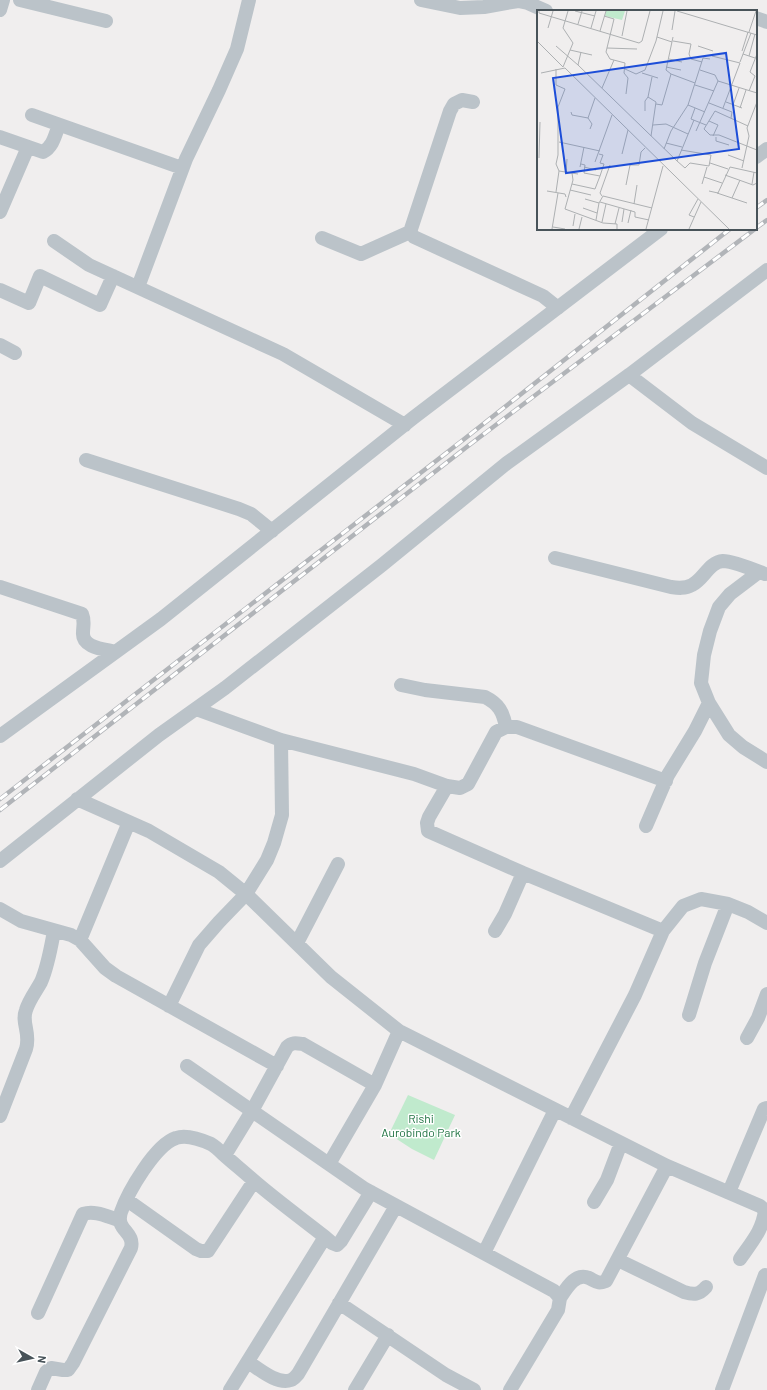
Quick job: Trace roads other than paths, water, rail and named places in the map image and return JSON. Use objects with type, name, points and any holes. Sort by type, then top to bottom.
[{"type":"street","points":[[0,10],[3,0]]},
{"type":"street","points":[[20,0],[106,21]]},
{"type":"street","points":[[138,287],[182,168],[237,49],[249,0]]},
{"type":"street","points":[[421,0],[444,2],[460,8],[484,7],[518,1],[528,3],[544,10]]},
{"type":"street","points":[[757,18],[767,22]]},
{"type":"street","points":[[322,238],[361,254],[410,232],[450,111],[454,104],[462,100],[473,102]]},
{"type":"street","points":[[32,116],[182,168]]},
{"type":"street","points":[[0,138],[43,152],[48,149],[59,125]]},
{"type":"street","points":[[0,212],[28,147]]},
{"type":"street","points":[[757,156],[767,149]]},
{"type":"street","points":[[0,736],[160,619],[405,426],[661,230]]},
{"type":"street","points":[[410,232],[414,237],[543,296],[558,308]]},
{"type":"street","points":[[54,241],[89,264],[113,276],[283,354],[405,426]]},
{"type":"street","points":[[0,861],[159,735],[225,688],[382,565],[507,463],[629,375],[767,270]]},
{"type":"street","points":[[0,290],[29,303],[40,276],[100,305],[113,276]]},
{"type":"street","points":[[0,345],[16,353]]},
{"type":"street","points":[[629,375],[692,423],[767,468]]},
{"type":"street","points":[[86,460],[239,509],[250,514],[272,531]]},
{"type":"street","points":[[555,558],[671,587],[682,588],[692,586],[712,565],[722,561],[730,562],[763,573]]},
{"type":"street","points":[[763,573],[730,594],[719,607],[710,631],[704,655],[701,683],[709,703],[729,735],[743,747],[767,762]]},
{"type":"street","points":[[0,587],[82,614],[84,620],[83,634],[85,641],[89,645],[116,652]]},
{"type":"street","points":[[400,685],[485,698],[493,701],[500,707],[504,715],[506,727]]},
{"type":"street","points":[[646,826],[666,781],[709,703]]},
{"type":"street","points":[[196,709],[281,740],[414,774],[447,786],[460,788],[468,784],[496,732],[506,727],[517,727],[666,781]]},
{"type":"street","points":[[169,1006],[199,945],[246,894],[267,860],[274,843],[282,815],[281,740]]},
{"type":"street","points":[[447,786],[429,817],[427,823],[428,831],[523,873],[663,931]]},
{"type":"street","points":[[77,799],[149,831],[220,872],[246,894],[331,977],[399,1031],[667,1166],[760,1206],[765,1210],[764,1221],[760,1230],[740,1259]]},
{"type":"street","points":[[80,940],[130,822]]},
{"type":"street","points":[[297,943],[338,864]]},
{"type":"street","points":[[495,931],[505,914],[523,873]]},
{"type":"street","points":[[571,1118],[635,995],[663,931],[684,906],[701,899],[728,904],[748,912],[767,923]]},
{"type":"street","points":[[689,1015],[705,963],[728,904]]},
{"type":"street","points":[[0,909],[20,921],[71,935],[80,940],[105,968],[116,976],[277,1066]]},
{"type":"street","points":[[0,1116],[27,1045],[27,1030],[24,1020],[26,1010],[41,981],[48,960],[54,931]]},
{"type":"street","points":[[747,1038],[758,1018],[767,994]]},
{"type":"street","points":[[330,1164],[374,1085],[399,1031]]},
{"type":"street","points":[[225,1155],[287,1047],[291,1043],[303,1044],[374,1085]]},
{"type":"street","points":[[187,1066],[371,1192],[554,1291],[560,1298]]},
{"type":"street","points":[[729,1192],[764,1109],[767,1108]]},
{"type":"street","points":[[484,1253],[555,1110]]},
{"type":"street","points":[[38,1390],[46,1372],[51,1368],[68,1370],[74,1363],[131,1248],[132,1242],[129,1235],[122,1228],[119,1220],[121,1211],[139,1177],[151,1160],[162,1147],[177,1138],[193,1137],[213,1145],[254,1181],[332,1243],[337,1245],[341,1241],[371,1192]]},
{"type":"street","points":[[594,1202],[608,1180],[620,1143]]},
{"type":"street","points":[[510,1390],[558,1310],[560,1298],[575,1279],[587,1277],[600,1283],[606,1281],[667,1166]]},
{"type":"street","points":[[127,1200],[196,1249],[208,1251],[254,1181]]},
{"type":"street","points":[[248,1362],[276,1379],[285,1381],[292,1380],[298,1374],[396,1206]]},
{"type":"street","points":[[38,1313],[83,1214],[94,1212],[119,1220]]},
{"type":"street","points":[[230,1390],[325,1237]]},
{"type":"street","points":[[618,1260],[684,1292],[693,1294],[700,1293],[706,1288]]},
{"type":"street","points":[[722,1390],[765,1275]]},
{"type":"street","points":[[339,1303],[446,1375],[474,1390]]},
{"type":"street","points":[[355,1390],[388,1335]]},
{"type":"railway","points":[[757,207],[767,200]]},
{"type":"railway","points":[[757,227],[767,220]]},
{"type":"railway","points":[[0,799],[463,440],[729,230]]},
{"type":"railway","points":[[0,810],[468,446],[754,230]]},
{"type":"park label","name":"Rishi Aurobindo Park","points":[[421,1126]]}]
